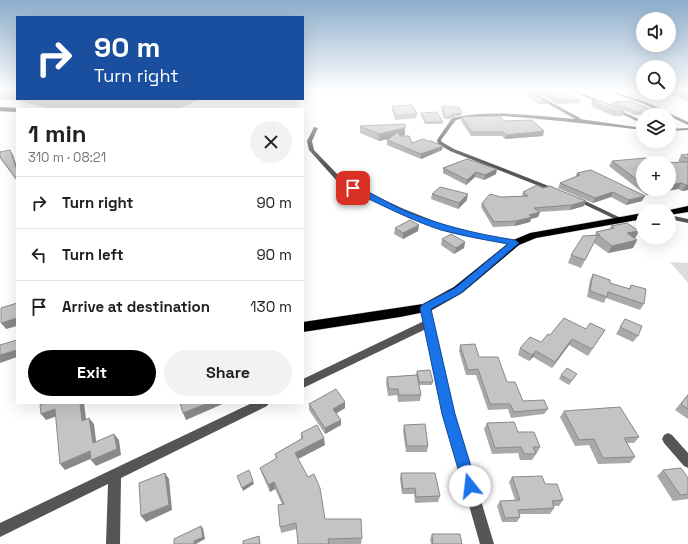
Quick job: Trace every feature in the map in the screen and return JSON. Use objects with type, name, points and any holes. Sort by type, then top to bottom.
[{"type":"highway","points":[[676,211],[688,209]]},
{"type":"highway","points":[[304,327],[426,308],[458,290],[515,243],[533,235],[636,217]]},
{"type":"street","points":[[467,116],[454,120],[439,140],[440,143],[452,150],[561,192]]},
{"type":"street","points":[[520,116],[582,121],[636,128]]},
{"type":"street","points":[[574,116],[582,121]]},
{"type":"street","points":[[672,116],[688,124]]},
{"type":"street","points":[[316,128],[309,142],[310,149],[315,156],[330,168],[340,180],[353,188],[400,211],[444,228],[474,236],[515,243]]},
{"type":"street","points":[[676,130],[688,129]]},
{"type":"street","points":[[568,195],[621,220]]},
{"type":"street","points":[[676,218],[688,221]]},
{"type":"street","points":[[426,308],[449,414],[487,544]]},
{"type":"street","points":[[304,384],[429,323]]},
{"type":"street","points":[[0,530],[261,404]]},
{"type":"street","points":[[668,439],[688,462]]},
{"type":"street","points":[[113,544],[115,475]]},
{"type":"shaded area","points":[[670,262],[688,263],[688,283]]},
{"type":"building","points":[[423,116],[440,116],[443,122],[426,122]]},
{"type":"building","points":[[500,116],[504,121],[532,120],[544,131],[506,135],[503,132],[472,132],[462,117]]},
{"type":"building","points":[[405,124],[405,128],[379,134],[360,126]]},
{"type":"building","points":[[398,132],[400,136],[409,136],[412,143],[423,139],[443,146],[421,154],[387,140]]},
{"type":"building","points":[[10,150],[16,167],[16,179],[0,157],[0,152]]},
{"type":"building","points":[[688,154],[688,159],[681,155]]},
{"type":"building","points":[[467,159],[497,169],[485,175],[476,172],[467,180],[443,168]]},
{"type":"building","points":[[636,159],[636,179],[612,161]]},
{"type":"building","points":[[676,162],[688,162],[688,185],[681,183],[676,184]]},
{"type":"building","points":[[591,170],[636,192],[636,196],[645,196],[629,200],[613,192],[595,198],[560,183],[580,175],[577,173]]},
{"type":"building","points":[[537,185],[543,188],[550,186],[586,201],[572,205],[534,208],[540,212],[529,215],[532,217],[516,221],[494,222],[482,203],[490,194],[501,197],[528,196],[523,192]]},
{"type":"building","points":[[440,187],[468,194],[459,203],[432,194]]},
{"type":"building","points":[[410,220],[419,225],[403,233],[395,228]]},
{"type":"building","points":[[627,223],[636,229],[636,232],[627,233],[636,240],[612,246],[596,232],[614,228],[611,226]]},
{"type":"building","points":[[451,234],[465,242],[456,248],[442,239]]},
{"type":"building","points":[[598,235],[585,260],[571,255],[583,236]]},
{"type":"building","points":[[593,274],[610,280],[610,283],[630,289],[631,285],[646,289],[644,304],[608,292],[607,297],[590,291]]},
{"type":"building","points":[[16,303],[16,318],[1,323],[1,308]]},
{"type":"building","points":[[564,318],[586,329],[590,323],[605,330],[592,349],[572,339],[555,362],[536,351],[532,355],[520,348],[530,337],[541,342],[548,334],[550,335]]},
{"type":"building","points":[[625,319],[642,326],[638,336],[620,327]]},
{"type":"building","points":[[16,340],[16,350],[0,355],[0,345]]},
{"type":"building","points":[[475,344],[479,357],[498,357],[507,382],[515,382],[523,401],[544,400],[548,409],[514,412],[510,404],[490,404],[478,369],[468,370],[460,345]]},
{"type":"building","points":[[567,368],[577,374],[571,381],[561,375]]},
{"type":"building","points":[[430,370],[433,382],[419,382],[417,371]]},
{"type":"building","points":[[417,375],[421,395],[399,395],[398,389],[389,389],[387,377]]},
{"type":"building","points":[[336,389],[345,402],[333,409],[341,420],[325,428],[309,404]]},
{"type":"building","points":[[688,395],[688,409],[681,404]]},
{"type":"building","points":[[80,404],[82,421],[89,418],[93,443],[114,434],[117,449],[91,460],[90,451],[60,464],[55,409],[41,414],[40,405]]},
{"type":"building","points":[[180,404],[206,404],[183,413]]},
{"type":"building","points":[[620,407],[639,437],[624,438],[635,457],[603,458],[594,439],[579,440],[564,411]]},
{"type":"building","points":[[514,422],[518,432],[534,432],[540,447],[533,447],[536,454],[524,454],[521,447],[495,448],[487,423]]},
{"type":"building","points":[[425,424],[428,446],[407,446],[404,425]]},
{"type":"building","points":[[317,425],[324,438],[295,453],[308,477],[314,474],[320,488],[325,519],[361,519],[362,538],[328,539],[329,544],[298,544],[296,523],[280,527],[278,505],[284,504],[274,482],[269,485],[260,468],[277,458],[275,454],[303,438],[301,433]]},
{"type":"building","points":[[681,468],[688,478],[688,494],[680,495],[663,470]]},
{"type":"building","points":[[249,470],[253,481],[242,488],[237,476]]},
{"type":"building","points":[[165,473],[169,505],[141,516],[139,483]]},
{"type":"building","points":[[401,473],[435,473],[440,496],[416,497],[415,488],[403,489]]},
{"type":"building","points":[[542,476],[545,484],[557,484],[563,500],[552,501],[554,508],[518,510],[520,517],[505,518],[500,501],[520,500],[512,477]]},
{"type":"building","points":[[201,526],[203,537],[194,541],[194,544],[174,544],[174,539]]},
{"type":"building","points":[[432,534],[460,534],[462,544],[433,544]]},
{"type":"building","points":[[259,536],[260,544],[243,544],[243,541]]},
{"type":"route","points":[[353,188],[400,211],[444,228],[474,236],[493,238],[515,243],[458,290],[426,308],[449,414],[470,486]]}]
